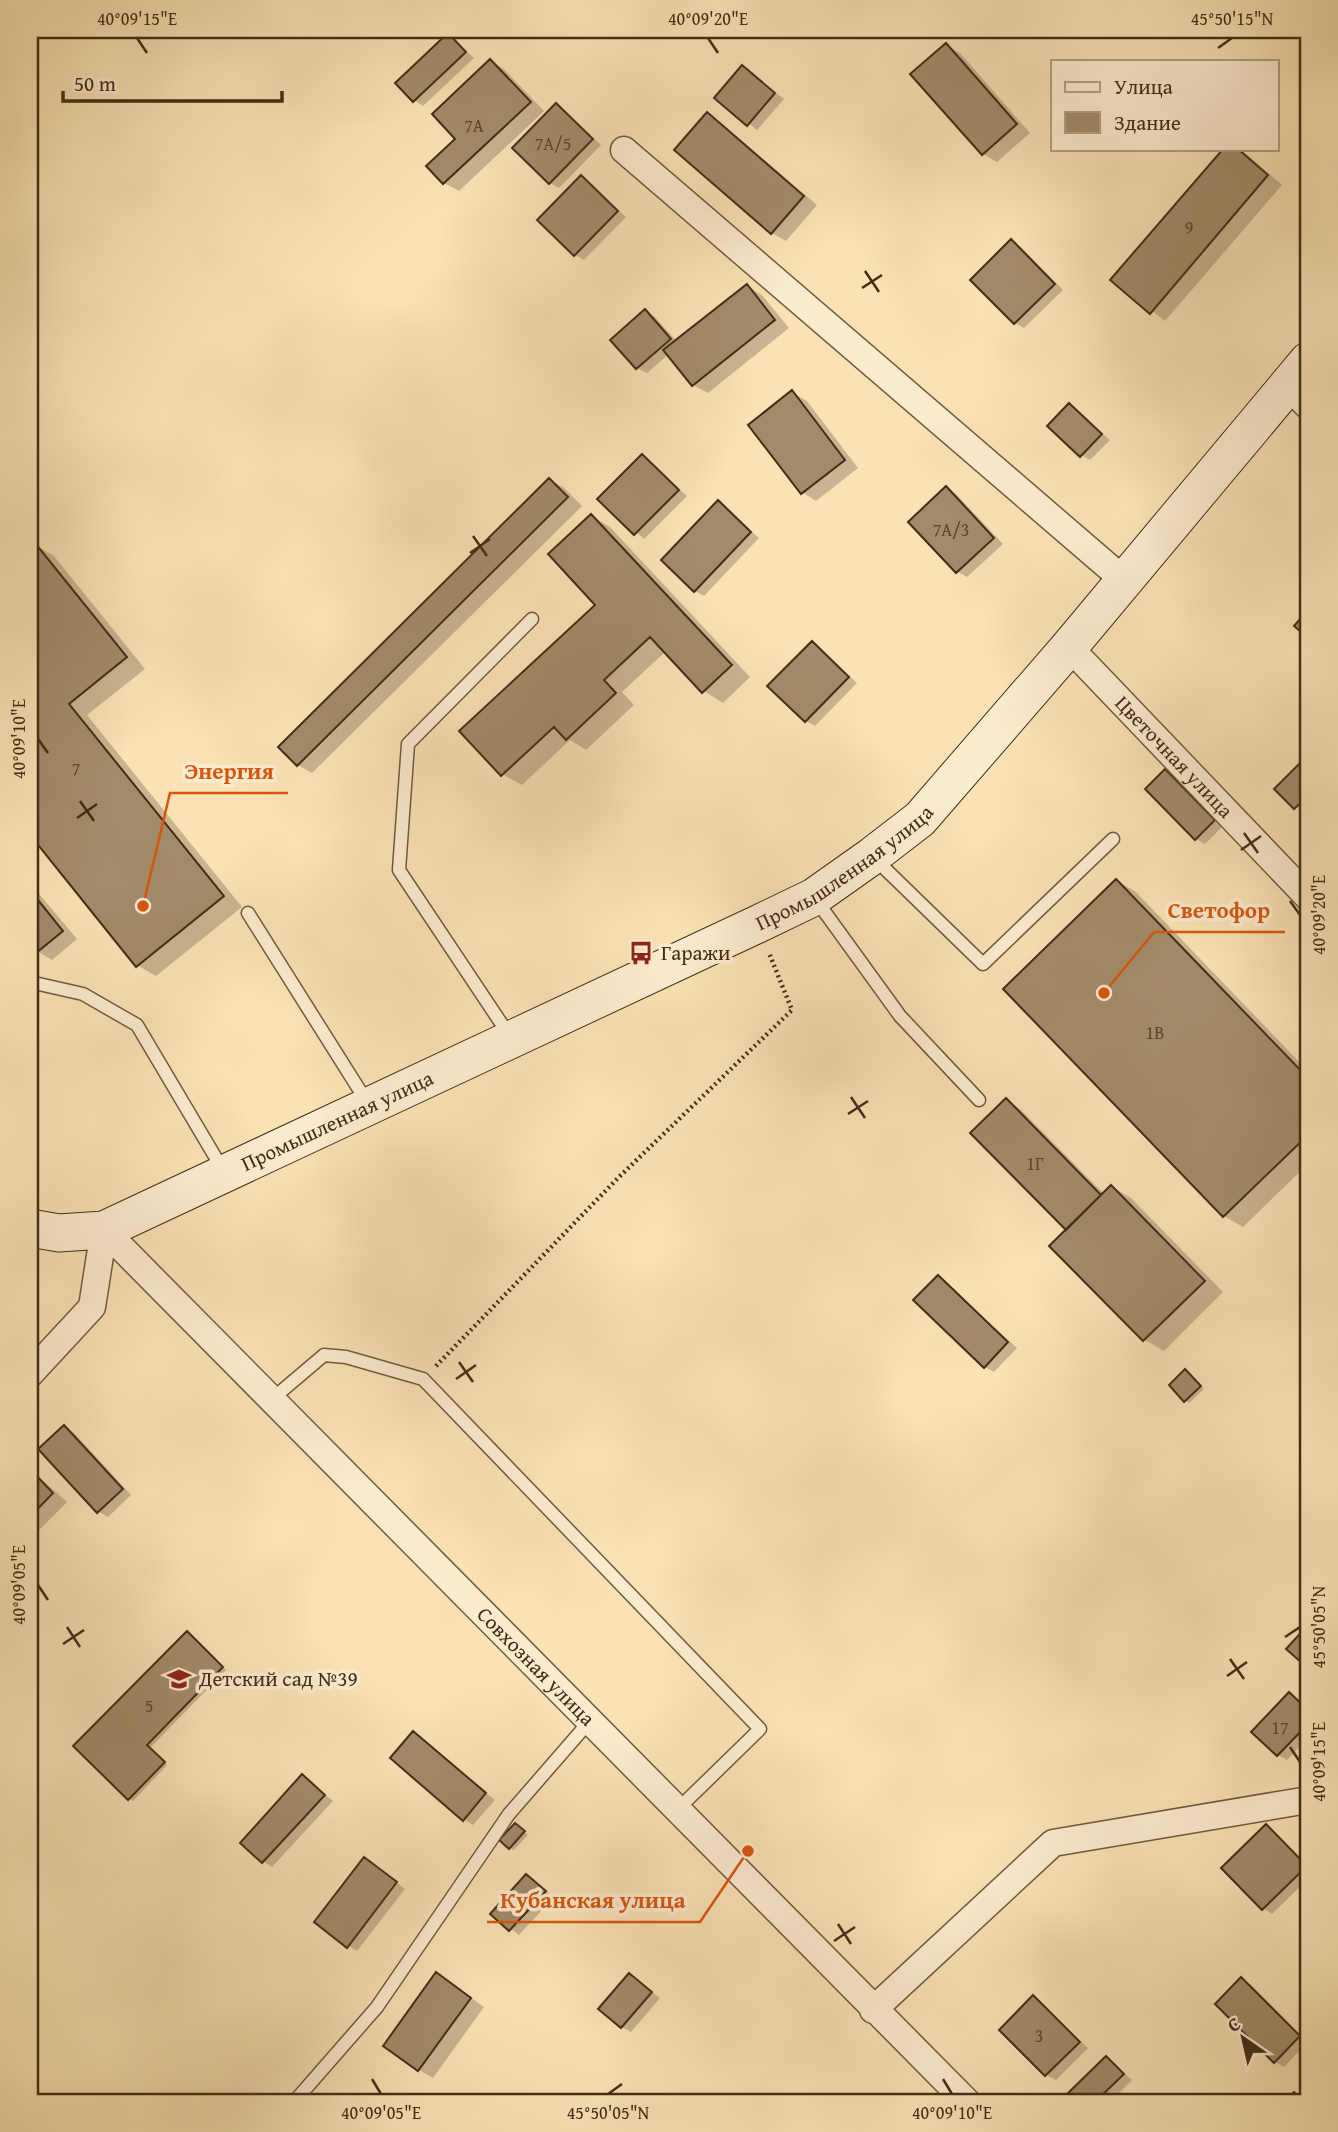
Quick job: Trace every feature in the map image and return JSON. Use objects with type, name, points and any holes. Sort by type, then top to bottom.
[{"type":"main road","name":"Промышленная улица","points":[[30,1228],[59,1233],[104,1230],[814,897],[920,819],[1125,580],[1301,384]]},
{"type":"street","points":[[624,150],[1125,580]]},
{"type":"street","name":"Цветочная улица","points":[[1069,647],[1308,897]]},
{"type":"street","points":[[30,1374],[92,1307],[104,1230]]},
{"type":"street","name":"Совхозная улица","points":[[104,1230],[967,2102]]},
{"type":"street","points":[[873,2010],[1053,1843],[1308,1800]]},
{"type":"lane","points":[[511,1039],[399,870],[408,744],[532,619]]},
{"type":"lane","points":[[872,856],[983,964],[1113,839]]},
{"type":"lane","points":[[814,897],[900,1016],[979,1100]]},
{"type":"lane","points":[[248,913],[369,1105]]},
{"type":"lane","points":[[30,982],[83,994],[136,1025],[225,1173]]},
{"type":"lane","points":[[271,1400],[324,1355],[346,1357],[424,1379],[760,1730],[676,1810]]},
{"type":"lane","points":[[294,2102],[377,2007],[509,1814],[589,1722]]},
{"type":"path","points":[[424,1379],[618,1178],[792,1010],[758,924]]},
{"type":"building","points":[[448,33],[466,52],[413,102],[395,83]]},
{"type":"building","points":[[946,43],[1017,124],[982,155],[910,74]]},
{"type":"building","points":[[490,59],[531,102],[443,184],[426,166],[455,139],[432,114]]},
{"type":"building","points":[[742,65],[775,93],[747,126],[714,98]]},
{"type":"building","points":[[556,103],[593,139],[549,184],[512,148]]},
{"type":"building","points":[[707,112],[804,196],[771,234],[674,150]]},
{"type":"building","points":[[1222,150],[1239,150],[1268,175],[1150,314],[1110,280]]},
{"type":"building","points":[[581,175],[618,211],[574,256],[537,220]]},
{"type":"building","points":[[1011,239],[1055,284],[1014,324],[970,280]]},
{"type":"building","points":[[747,284],[775,320],[692,386],[663,350]]},
{"type":"building","points":[[645,309],[671,339],[636,369],[610,340]]},
{"type":"building","points":[[792,390],[845,460],[801,494],[748,425]]},
{"type":"building","points":[[1069,403],[1102,434],[1080,457],[1047,426]]},
{"type":"building","points":[[642,454],[679,490],[634,535],[597,499]]},
{"type":"building","points":[[549,478],[568,497],[297,766],[278,747]]},
{"type":"building","points":[[946,486],[994,538],[956,573],[908,522]]},
{"type":"building","points":[[718,500],[751,532],[694,592],[661,560]]},
{"type":"building","points":[[591,514],[732,665],[702,693],[650,637],[604,680],[616,693],[566,740],[554,727],[501,776],[459,731],[595,605],[548,554]]},
{"type":"building","points":[[35,543],[127,657],[69,704],[224,896],[136,967],[30,835],[30,547]]},
{"type":"building","points":[[1308,610],[1308,638],[1294,626]]},
{"type":"building","points":[[812,641],[849,677],[805,722],[767,686]]},
{"type":"building","points":[[1308,755],[1308,796],[1294,809],[1274,789]]},
{"type":"building","points":[[1165,769],[1215,820],[1195,840],[1145,789]]},
{"type":"building","points":[[1116,879],[1308,1078],[1308,1135],[1223,1217],[1003,989]]},
{"type":"building","points":[[30,890],[63,931],[36,953],[30,945]]},
{"type":"building","points":[[1006,1098],[1101,1195],[1066,1230],[970,1133]]},
{"type":"building","points":[[1111,1185],[1205,1281],[1143,1341],[1049,1246]]},
{"type":"building","points":[[938,1275],[1008,1342],[984,1368],[913,1300]]},
{"type":"building","points":[[1185,1369],[1201,1386],[1184,1402],[1169,1385]]},
{"type":"building","points":[[64,1425],[123,1489],[97,1513],[38,1449]]},
{"type":"building","points":[[30,1469],[53,1493],[30,1517]]},
{"type":"building","points":[[1308,1625],[1308,1659],[1303,1664],[1286,1649]]},
{"type":"building","points":[[187,1631],[223,1667],[147,1745],[165,1762],[128,1800],[73,1746]]},
{"type":"building","points":[[1289,1692],[1308,1710],[1308,1724],[1277,1756],[1251,1732]]},
{"type":"building","points":[[413,1731],[486,1793],[463,1821],[390,1758]]},
{"type":"building","points":[[302,1774],[325,1795],[262,1863],[240,1843]]},
{"type":"building","points":[[515,1823],[525,1831],[509,1849],[499,1840]]},
{"type":"building","points":[[1266,1824],[1307,1866],[1262,1910],[1221,1868]]},
{"type":"building","points":[[364,1857],[397,1882],[347,1948],[314,1922]]},
{"type":"building","points":[[526,1874],[546,1891],[509,1931],[490,1914]]},
{"type":"building","points":[[436,1972],[471,1998],[418,2071],[383,2046]]},
{"type":"building","points":[[629,1973],[652,1992],[621,2028],[598,2009]]},
{"type":"building","points":[[1241,1977],[1300,2036],[1274,2063],[1215,2004]]},
{"type":"building","points":[[1033,1995],[1080,2042],[1045,2076],[999,2030]]},
{"type":"building","points":[[1106,2056],[1124,2074],[1095,2102],[1073,2102],[1066,2095]]},
{"type":"building","points":[[1294,2092],[1304,2102],[1284,2102]]},
{"type":"place","name":"Энергия","points":[[143,906]]},
{"type":"place","name":"Гаражи","points":[[641,953]]},
{"type":"place","name":"Светофор","points":[[1104,993]]},
{"type":"place","name":"Детский сад №39","points":[[179,1679]]},
{"type":"place","name":"Кубанская улица","points":[[748,1851]]}]
